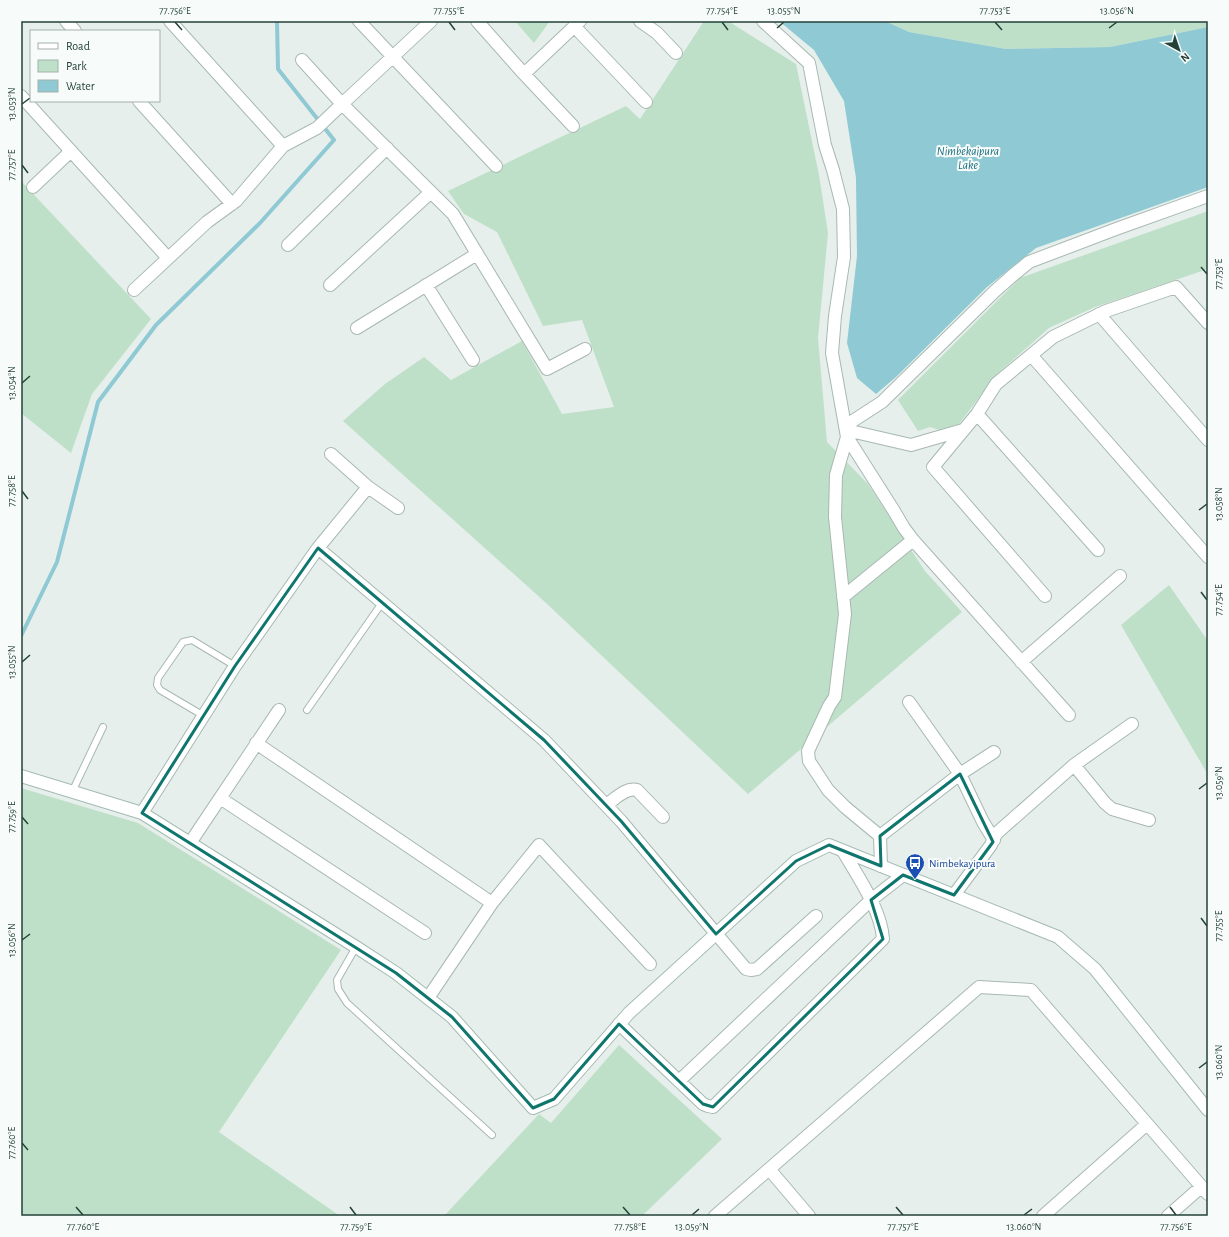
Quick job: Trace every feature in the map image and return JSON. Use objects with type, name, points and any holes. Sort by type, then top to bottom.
[{"type":"street","points":[[66,21],[74,30]]},
{"type":"street","points":[[170,21],[283,146]]},
{"type":"street","points":[[359,21],[496,166]]},
{"type":"street","points":[[134,290],[207,222],[236,201],[283,146],[317,128],[432,21]]},
{"type":"street","points":[[477,21],[573,126]]},
{"type":"street","points":[[640,21],[657,33],[676,53]]},
{"type":"street","points":[[763,21],[809,63],[825,145],[843,209],[844,257],[834,316],[832,353],[846,431],[904,528],[913,540],[1069,715]]},
{"type":"street","points":[[524,74],[577,24],[646,102]]},
{"type":"street","points":[[302,60],[342,104],[453,214],[547,369],[585,349]]},
{"type":"street","points":[[140,102],[232,204]]},
{"type":"street","points":[[24,104],[71,152],[168,258]]},
{"type":"street","points":[[288,245],[386,148]]},
{"type":"street","points":[[33,187],[71,152]]},
{"type":"street","points":[[330,286],[431,192]]},
{"type":"street","points":[[881,866],[880,836],[845,807],[828,790],[809,761],[808,751],[829,706],[835,697],[845,614],[835,517],[836,475],[846,431],[882,402],[995,291],[1030,262],[1208,196]]},
{"type":"street","points":[[357,328],[477,254]]},
{"type":"street","points":[[426,285],[473,360]]},
{"type":"street","points":[[1045,596],[933,467],[977,414],[996,384],[1053,337],[1099,314],[1176,286],[1208,322]]},
{"type":"street","points":[[1099,314],[1208,440]]},
{"type":"street","points":[[1031,355],[1208,557]]},
{"type":"street","points":[[977,414],[1098,550]]},
{"type":"street","points":[[846,431],[911,445],[963,430]]},
{"type":"street","points":[[331,454],[368,487],[398,508]]},
{"type":"street","points":[[142,813],[235,666],[318,548],[368,487]]},
{"type":"street","points":[[843,597],[913,540]]},
{"type":"street","points":[[318,548],[544,740],[621,821],[746,969],[757,969],[816,916]]},
{"type":"street","points":[[1021,662],[1120,576]]},
{"type":"street","points":[[910,702],[960,774],[983,822],[994,840]]},
{"type":"street","points":[[190,843],[279,710]]},
{"type":"street","points":[[954,895],[991,845],[998,832],[1074,765],[1132,724]]},
{"type":"street","points":[[256,743],[492,903]]},
{"type":"street","points":[[880,836],[960,774],[994,752]]},
{"type":"street","points":[[1074,765],[1105,803],[1112,809],[1149,820]]},
{"type":"street","points":[[21,776],[142,813],[356,946],[396,973],[452,1017],[533,1108],[554,1099],[629,1013],[796,861],[829,845],[1058,937],[1095,969],[1208,1110]]},
{"type":"street","points":[[606,805],[627,790],[633,789],[637,790],[663,817]]},
{"type":"street","points":[[220,798],[425,933]]},
{"type":"street","points":[[428,998],[492,903],[539,845],[650,964]]},
{"type":"street","points":[[619,1024],[703,1104],[713,1107],[883,939],[882,931],[871,900],[843,851]]},
{"type":"street","points":[[679,1081],[871,900],[903,875]]},
{"type":"street","points":[[715,1216],[979,987],[1031,990],[1205,1190],[1168,1216]]},
{"type":"street","points":[[1043,1216],[1147,1124]]},
{"type":"street","points":[[769,1169],[809,1216]]},
{"type":"lane","points":[[307,710],[382,603]]},
{"type":"lane","points":[[204,716],[160,690],[157,685],[158,678],[183,642],[192,640],[235,666]]},
{"type":"lane","points":[[72,792],[103,727]]},
{"type":"lane","points":[[356,946],[337,980],[338,989],[347,1003],[492,1134]]},
{"type":"highlighted area","points":[[318,548],[544,740],[621,821],[716,934],[796,861],[829,845],[881,866],[880,836],[960,774],[993,842],[954,895],[903,875],[871,900],[883,939],[713,1107],[703,1104],[619,1024],[554,1099],[533,1108],[452,1017],[396,973],[142,813],[235,666]]},
{"type":"green space","points":[[515,21],[550,21],[534,43]]},
{"type":"green space","points":[[704,21],[728,21],[796,64],[819,175],[828,233],[818,338],[827,442],[868,484],[925,571],[962,612],[748,794],[545,602],[343,421],[385,384],[424,357],[451,380],[522,341],[562,414],[614,407],[582,320],[543,326],[497,232],[464,214],[448,191],[626,106],[640,119]]},
{"type":"green space","points":[[885,21],[1208,21],[1208,27],[1110,47],[1006,49],[909,32]]},
{"type":"green space","points":[[21,181],[151,319],[92,394],[71,453],[21,413]]},
{"type":"green space","points":[[1208,211],[1208,269],[1095,307],[1049,328],[997,374],[959,424],[939,430],[930,427],[918,431],[898,400],[1020,278]]},
{"type":"green space","points":[[1169,585],[1208,641],[1208,775],[1121,625]]},
{"type":"green space","points":[[21,788],[138,823],[341,950],[219,1132],[340,1216],[21,1216]]},
{"type":"green space","points":[[619,1045],[722,1139],[642,1216],[444,1216],[539,1114],[551,1123]]},
{"type":"water","name":"Nimbekaipura Lake","points":[[779,21],[885,21],[909,32],[1006,49],[1110,47],[1208,27],[1208,187],[1036,248],[987,287],[896,377],[876,394],[857,378],[847,343],[857,256],[856,178],[844,101],[814,50]]},
{"type":"waterway","points":[[21,636],[57,562],[98,402],[156,325],[260,223],[334,140],[278,69],[277,21]]},
{"type":"place","name":"Nimbekayipura","points":[[915,880]]}]
